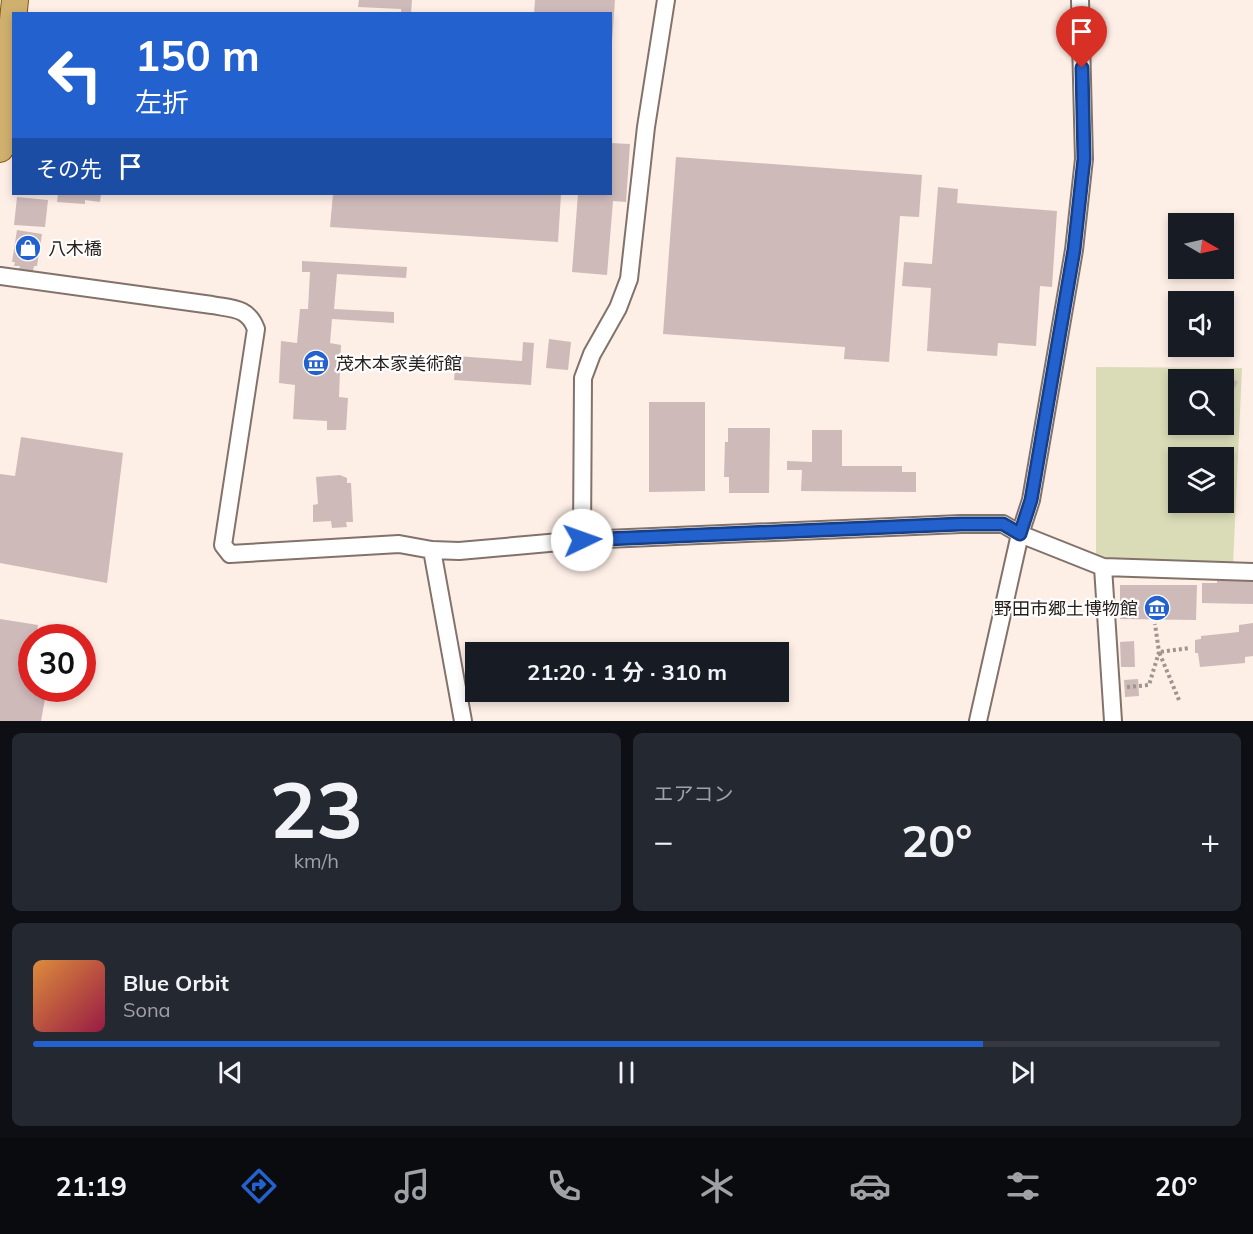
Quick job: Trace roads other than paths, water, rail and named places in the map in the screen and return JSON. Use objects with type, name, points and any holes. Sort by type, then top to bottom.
[{"type":"main road","points":[[0,149],[12,30]]},
{"type":"street","points":[[582,540],[583,378],[592,354],[618,308],[629,279],[646,127],[666,0]]},
{"type":"street","points":[[978,721],[1020,534],[1031,500],[1074,250],[1084,159],[1080,0]]},
{"type":"street","points":[[0,276],[212,305],[240,310],[252,318],[256,329],[223,545],[230,554],[399,544],[432,550],[459,551],[582,540],[1003,524],[1020,534],[1103,567],[1253,573]]},
{"type":"street","points":[[432,550],[463,721]]},
{"type":"street","points":[[1103,567],[1113,721]]},
{"type":"place","name":"八木橋","points":[[28,248]]},
{"type":"place","name":"茂木本家美術館","points":[[316,363]]},
{"type":"place","name":"野田市郷土博物館","points":[[1157,608]]}]
